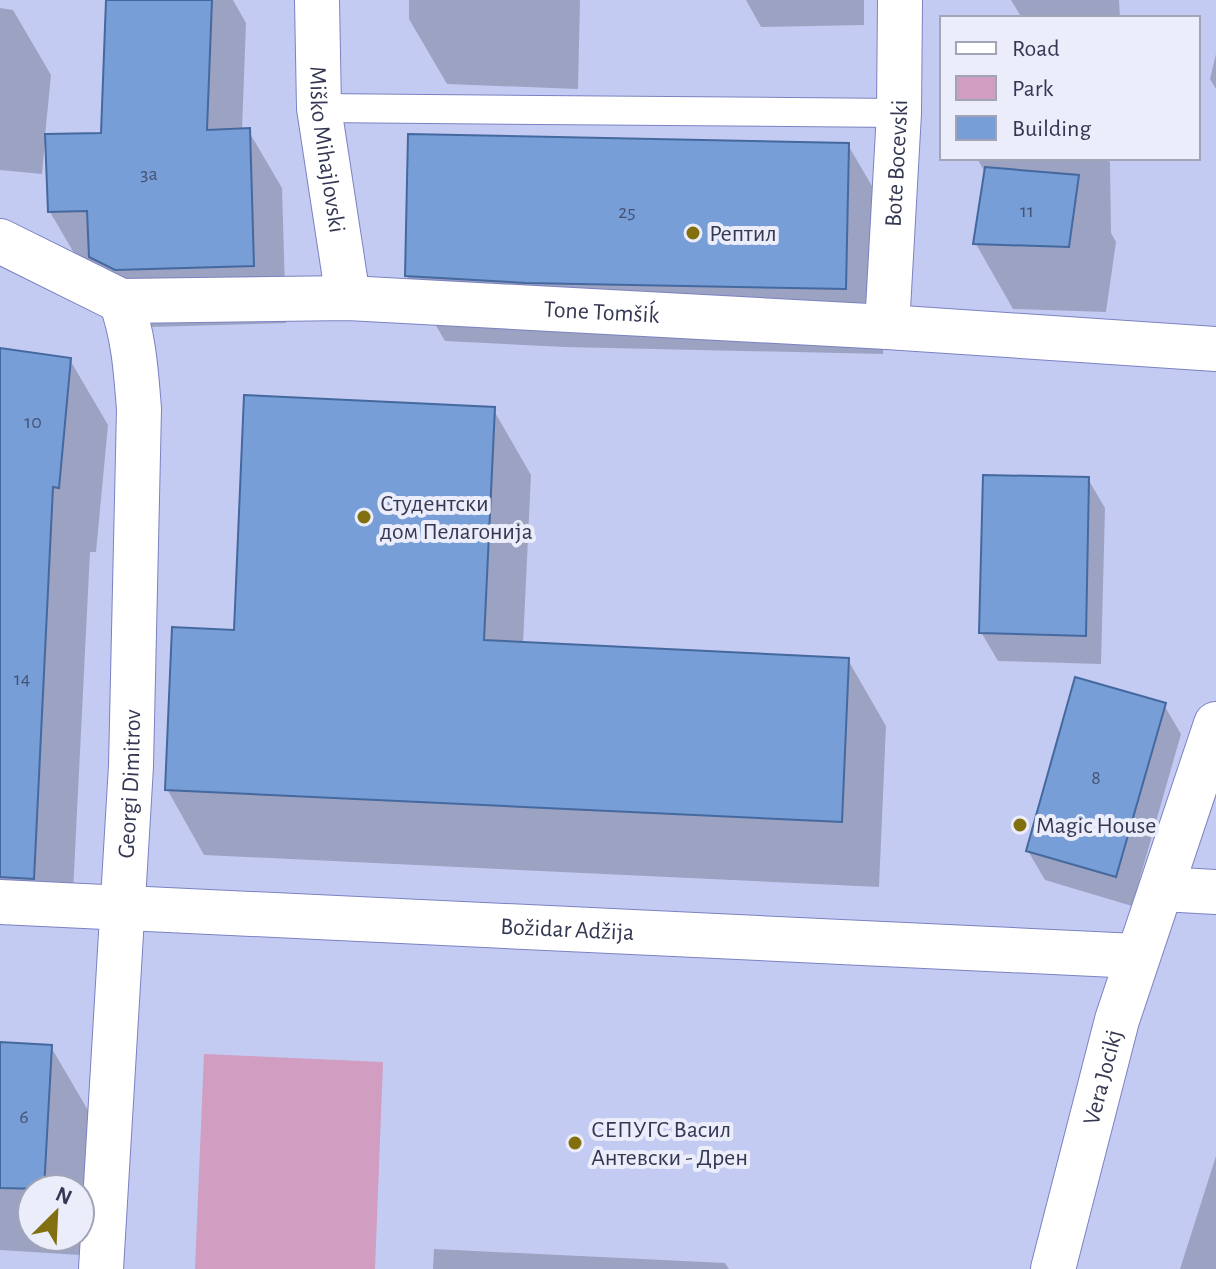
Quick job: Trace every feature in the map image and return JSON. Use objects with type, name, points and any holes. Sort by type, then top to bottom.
[{"type":"street","name":"Miško Mihajlovski","points":[[317,0],[319,108],[348,298]]},
{"type":"street","name":"Bote Bocevski","points":[[887,327],[899,113],[900,0]]},
{"type":"street","name":"Tone Tomšiḱ","points":[[0,241],[121,301],[348,298],[887,327],[1216,349]]},
{"type":"street","name":"Georgi Dimitrov","points":[[101,1269],[131,766],[139,409],[135,357],[121,301]]},
{"type":"street","name":"Vera Jocikj","points":[[1053,1269],[1136,956],[1162,889],[1216,724]]},
{"type":"street","points":[[1162,889],[1216,892]]},
{"type":"street","name":"Božidar Adžija","points":[[0,902],[1136,956]]},
{"type":"lane","points":[[319,108],[899,113]]},
{"type":"green space","points":[[204,1054],[383,1062],[375,1269],[195,1269]]},
{"type":"building","points":[[106,0],[212,0],[207,130],[250,128],[254,266],[115,270],[89,257],[87,211],[48,212],[45,134],[101,133]]},
{"type":"building","points":[[408,134],[849,143],[846,289],[526,283],[405,276]]},
{"type":"building","points":[[985,167],[1079,175],[1069,247],[973,244]]},
{"type":"building","points":[[0,348],[71,358],[59,488],[53,487],[34,879],[0,877]]},
{"type":"building","name":"Студентски дом Пелагонија","points":[[244,395],[495,407],[484,640],[849,658],[842,822],[165,790],[172,627],[234,630]]},
{"type":"building","points":[[983,475],[1089,477],[1086,636],[979,633]]},
{"type":"building","points":[[1075,677],[1166,703],[1116,877],[1026,851]]},
{"type":"building","points":[[0,1042],[52,1045],[45,1173],[16,1173],[16,1188],[0,1188]]},
{"type":"place","name":"Рептил","points":[[693,233]]},
{"type":"place","name":"Студентски дом Пелагонија","points":[[364,517]]},
{"type":"place","name":"Magic House","points":[[1020,825]]},
{"type":"place","name":"СЕПУГС Васил Антевски - Дрен","points":[[575,1143]]}]
